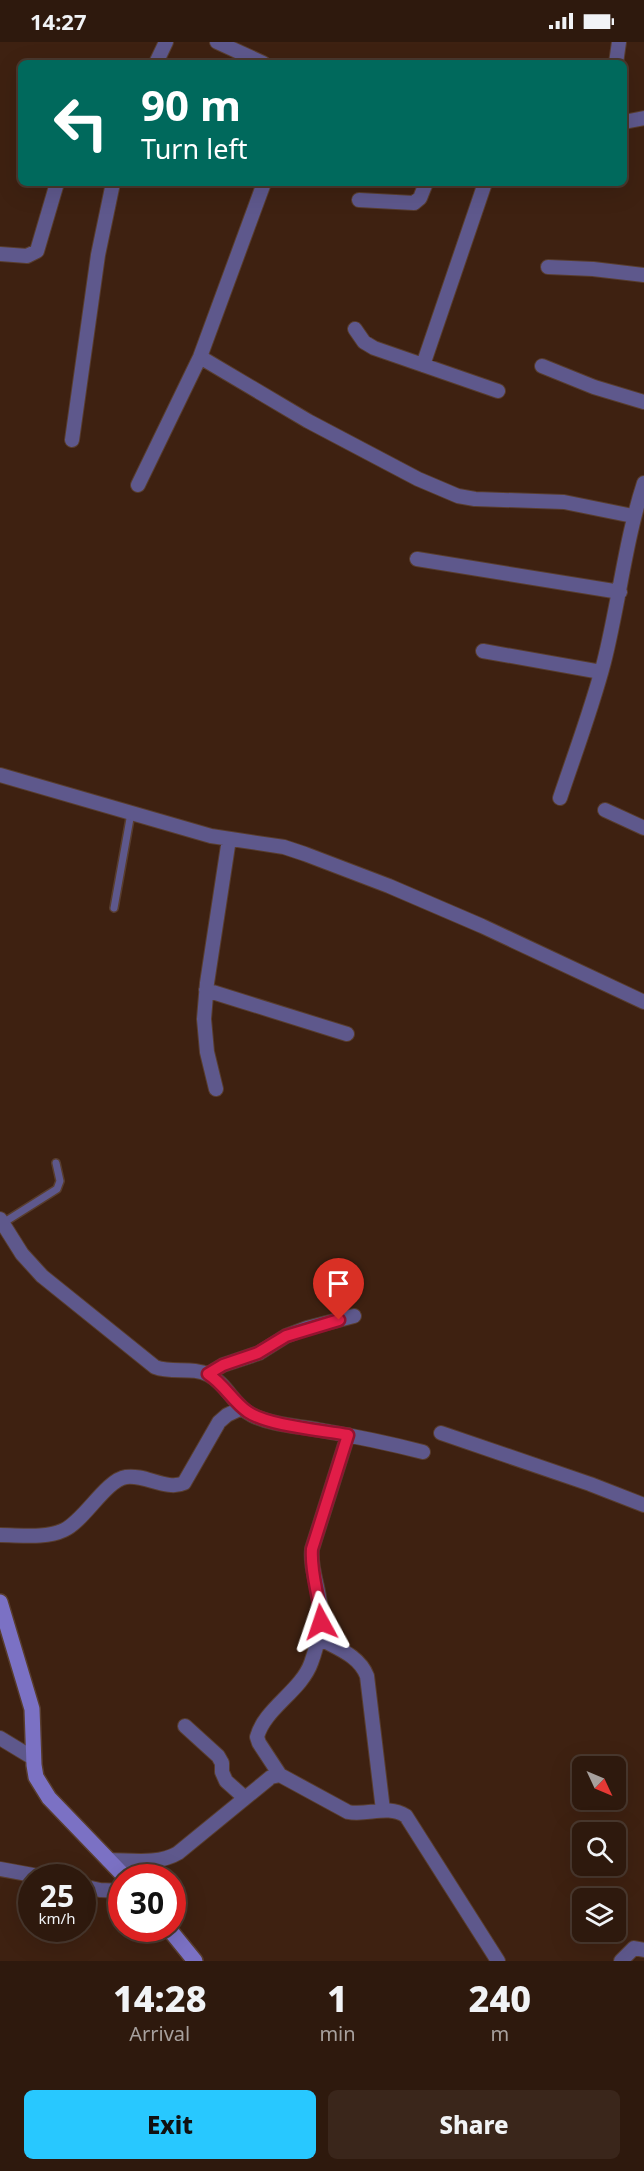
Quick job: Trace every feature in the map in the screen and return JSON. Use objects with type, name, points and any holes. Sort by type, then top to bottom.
[{"type":"main road","points":[[0,1605],[4,1631],[30,1701],[36,1777],[40,1786],[112,1864]]},
{"type":"main road","points":[[180,1942],[195,1961]]},
{"type":"street","points":[[157,60],[166,42]]},
{"type":"street","points":[[217,42],[256,60]]},
{"type":"street","points":[[616,60],[619,42]]},
{"type":"street","points":[[627,121],[644,118]]},
{"type":"street","points":[[0,254],[27,256],[37,251],[56,186]]},
{"type":"street","points":[[72,441],[98,255],[112,186]]},
{"type":"street","points":[[138,485],[200,357],[263,186]]},
{"type":"street","points":[[358,200],[414,203],[420,198],[425,186]]},
{"type":"street","points":[[423,365],[484,186]]},
{"type":"street","points":[[548,267],[644,275]]},
{"type":"street","points":[[355,329],[360,339],[368,345],[498,391]]},
{"type":"street","points":[[200,357],[308,422],[418,479],[458,496],[475,499],[564,502],[633,516]]},
{"type":"street","points":[[542,366],[594,387],[644,402]]},
{"type":"street","points":[[560,798],[601,672],[620,592],[633,516],[644,483]]},
{"type":"street","points":[[417,559],[620,592]]},
{"type":"street","points":[[483,651],[601,672]]},
{"type":"street","points":[[0,775],[229,839],[284,847],[389,886],[483,926],[644,1002]]},
{"type":"street","points":[[605,810],[644,828]]},
{"type":"street","points":[[216,1089],[207,1052],[204,1019],[206,990],[229,839]]},
{"type":"street","points":[[206,990],[347,1034]]},
{"type":"street","points":[[1,1221],[22,1254],[42,1276],[155,1367],[166,1371],[198,1371],[208,1374],[217,1380],[242,1408],[261,1419],[423,1452]]},
{"type":"street","points":[[208,1374],[223,1365],[258,1353],[286,1336],[354,1316]]},
{"type":"street","points":[[0,1535],[47,1535],[66,1530],[114,1483],[127,1476],[176,1485],[184,1482],[219,1422],[227,1414],[242,1408]]},
{"type":"street","points":[[441,1433],[644,1505]]},
{"type":"street","points":[[280,1775],[257,1737],[259,1731],[307,1672],[312,1662],[320,1613],[311,1558],[312,1549],[348,1435]]},
{"type":"street","points":[[317,1637],[355,1658],[361,1663],[367,1677],[383,1810]]},
{"type":"street","points":[[185,1726],[218,1756],[226,1781],[245,1798]]},
{"type":"street","points":[[0,1738],[33,1758]]},
{"type":"street","points":[[108,1860],[169,1858],[271,1777],[280,1775],[348,1812],[396,1810],[406,1816],[498,1961]]},
{"type":"street","points":[[0,1869],[18,1872]]},
{"type":"street","points":[[621,1961],[634,1948],[644,1950]]},
{"type":"lane","points":[[114,908],[131,813]]},
{"type":"lane","points":[[1,1221],[57,1189],[60,1181],[56,1163]]},
{"type":"route","points":[[321,1622],[320,1602],[311,1558],[312,1549],[348,1435],[261,1419],[242,1408],[217,1380],[208,1374],[223,1365],[258,1353],[286,1336],[339,1320]]}]
